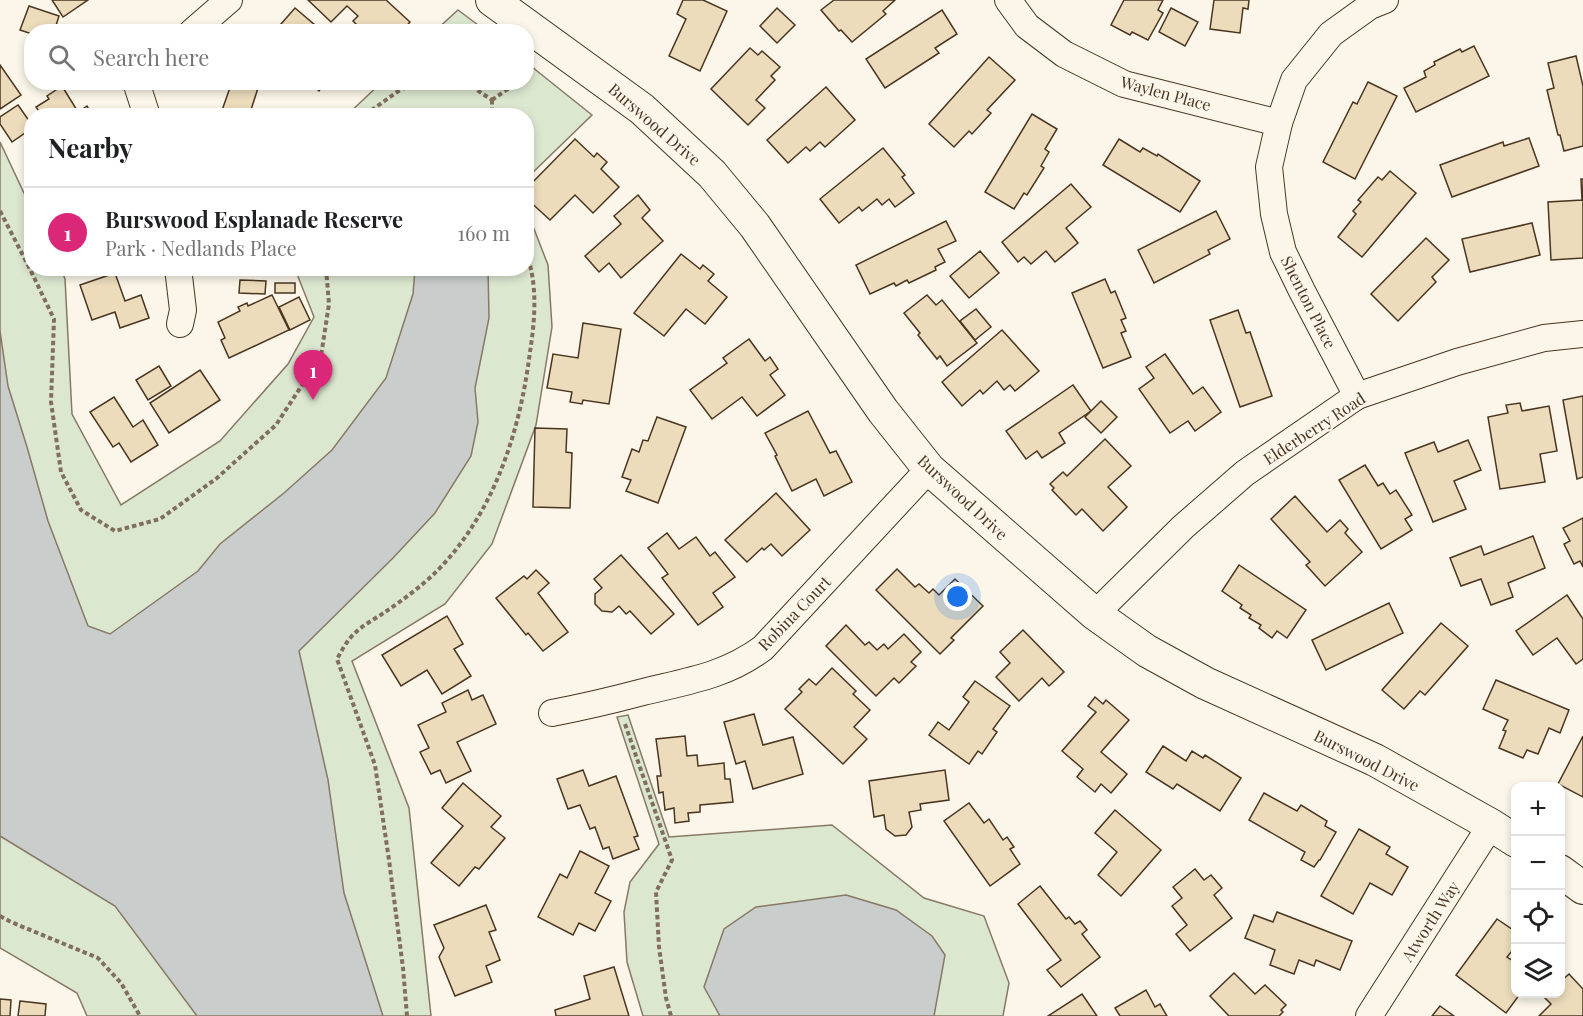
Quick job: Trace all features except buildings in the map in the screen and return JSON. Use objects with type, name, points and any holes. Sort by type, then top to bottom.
[{"type":"street","points":[[201,24],[229,0]]},
{"type":"street","name":"Burswood Drive","points":[[492,0],[525,24]]},
{"type":"street","name":"Waylen Place","points":[[1008,0],[1027,26],[1064,54],[1124,84],[1279,123]]},
{"type":"street","name":"Shenton Place","points":[[1357,396],[1283,252],[1269,167],[1279,123],[1294,80],[1331,34],[1370,6],[1386,0]]},
{"type":"street","name":"Burswood Drive","points":[[534,31],[642,109],[712,174],[755,226],[883,411],[929,470],[1095,614],[1147,651],[1205,683],[1375,760],[1503,833]]},
{"type":"street","points":[[138,90],[144,108]]},
{"type":"street","points":[[179,276],[183,310],[180,324]]},
{"type":"street","name":"Elderberry Road","points":[[1095,614],[1183,527],[1245,473],[1357,396],[1457,362],[1544,338],[1583,334]]},
{"type":"street","name":"Robina Court","points":[[552,713],[713,675],[749,658],[763,648],[929,470]]},
{"type":"street","name":"Atworth Way","points":[[1368,1016],[1503,833]]},
{"type":"street","points":[[1565,875],[1583,888]]},
{"type":"path","points":[[375,108],[401,90]]},
{"type":"path","points":[[477,90],[492,100]]},
{"type":"path","points":[[492,100],[506,90]]},
{"type":"path","points":[[492,100],[492,108]]},
{"type":"path","points":[[0,212],[24,258]]},
{"type":"path","points":[[33,276],[54,319],[51,402],[61,472],[81,510],[115,531],[160,519],[216,478],[276,425],[321,356],[328,304],[326,276]]},
{"type":"path","points":[[407,1016],[403,968],[375,765],[337,659],[354,633],[398,603],[438,570],[472,529],[497,481],[514,435],[526,386],[535,320],[532,276]]},
{"type":"path","points":[[623,718],[672,860],[656,892],[659,947],[666,998],[671,1016]]},
{"type":"path","points":[[0,916],[98,958],[121,983],[141,1016]]},
{"type":"green space","points":[[458,10],[477,24],[443,24]]},
{"type":"green space","points":[[534,69],[592,115],[534,171],[534,108],[354,108],[374,90],[534,90]]},
{"type":"green space","points":[[0,142],[24,193],[24,276],[64,276],[72,414],[121,505],[220,441],[288,364],[314,317],[298,276],[534,276],[534,229],[548,265],[552,327],[536,425],[492,544],[445,604],[352,661],[409,808],[431,1016],[87,1016],[77,993],[0,948]]},
{"type":"green space","points":[[628,715],[669,837],[832,825],[924,898],[984,916],[1009,983],[1003,1016],[643,1016],[627,962],[624,912],[630,882],[659,844],[617,717]]},
{"type":"shaded area","points":[[414,276],[488,276],[489,318],[475,388],[478,422],[471,456],[435,513],[299,651],[328,780],[344,893],[383,1016],[197,1016],[115,906],[0,836],[0,331],[8,386],[48,521],[88,626],[110,634],[198,571],[220,544],[284,493],[332,450],[386,378],[413,294]]},
{"type":"shaded area","points":[[846,895],[896,910],[932,936],[945,955],[934,1016],[720,1016],[704,987],[724,929],[756,907]]},
{"type":"place","name":"Burswood Esplanade Reserve","points":[[313,400]]}]
